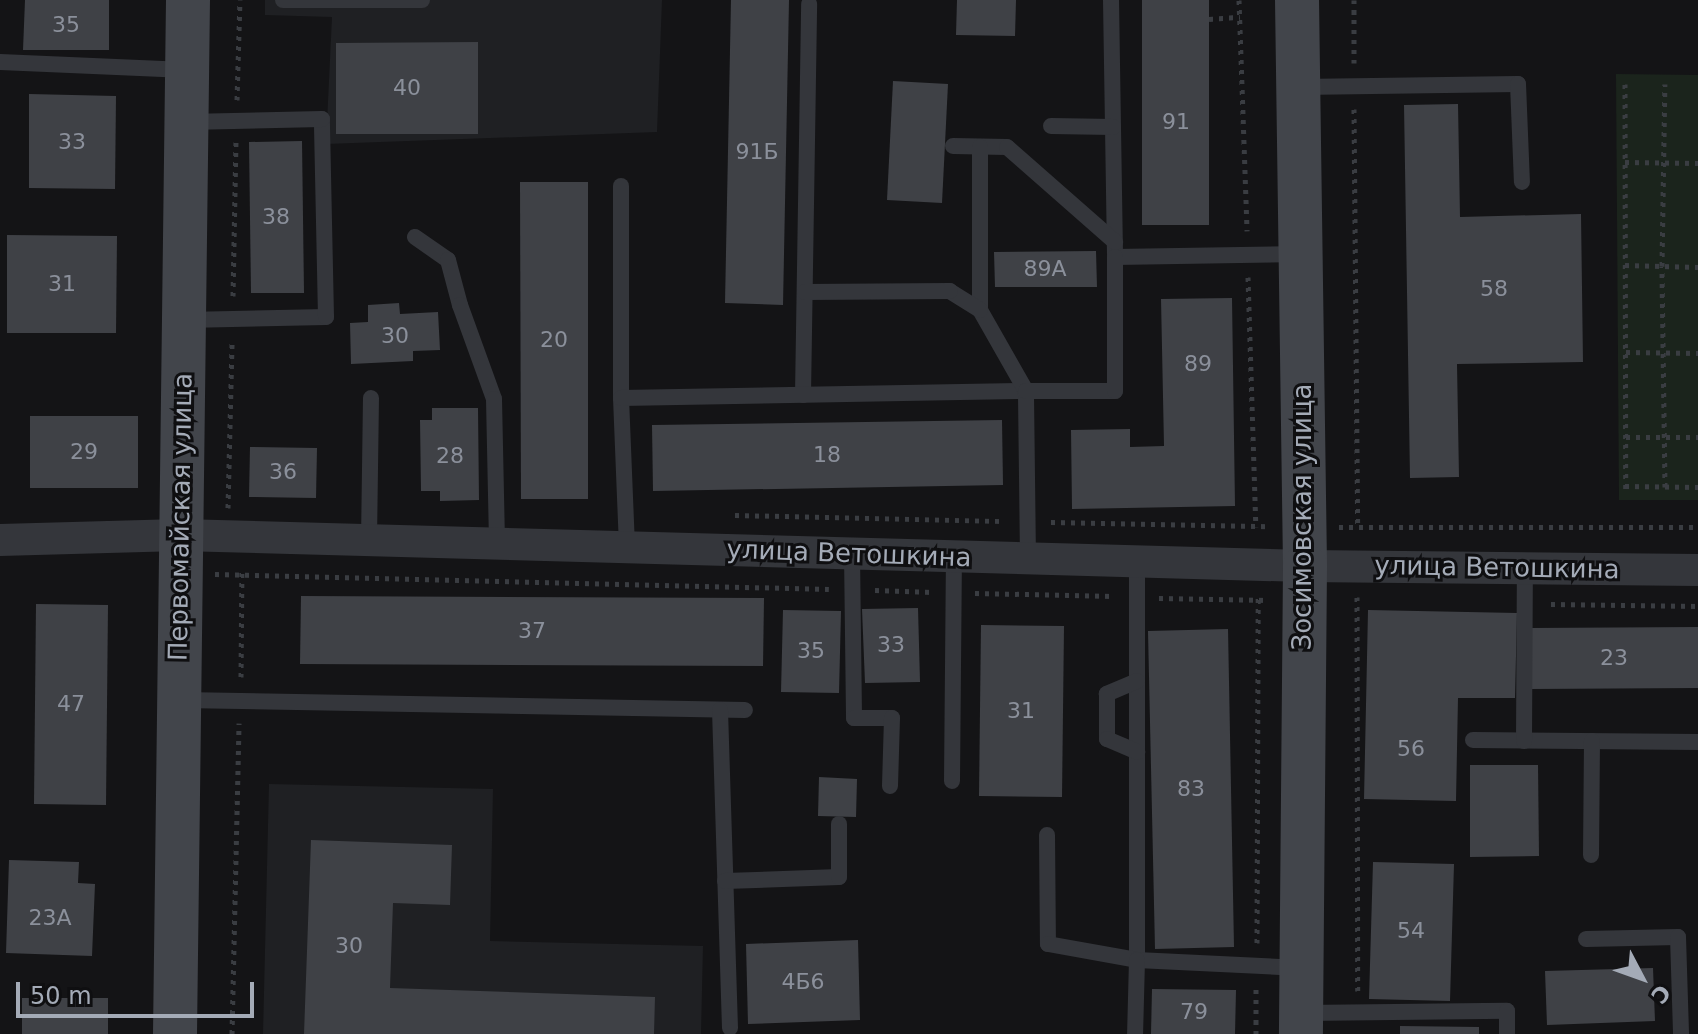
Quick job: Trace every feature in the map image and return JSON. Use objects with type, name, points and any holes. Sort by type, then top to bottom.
[{"type":"street","name":"Первомайская улица","points":[[175,1034],[190,0]]},
{"type":"street","name":"Зосимовская улица","points":[[1297,0],[1305,546],[1301,1023]]},
{"type":"street","name":"улица Ветошкина","points":[[0,540],[181,522],[369,540],[1257,565],[1305,546],[1358,567],[1698,570]]},
{"type":"lane","points":[[283,0],[422,0]]},
{"type":"lane","points":[[621,398],[1115,391],[1111,0]]},
{"type":"lane","points":[[803,395],[809,4]]},
{"type":"lane","points":[[0,62],[187,70]]},
{"type":"lane","points":[[1299,87],[1518,84],[1522,182]]},
{"type":"lane","points":[[184,320],[326,317],[322,119],[187,122]]},
{"type":"lane","points":[[1051,126],[1113,127]]},
{"type":"lane","points":[[953,146],[1007,147],[1115,249],[1248,255],[1301,254]]},
{"type":"lane","points":[[980,147],[980,310]]},
{"type":"lane","points":[[621,186],[621,398],[627,547]]},
{"type":"lane","points":[[415,237],[448,260],[460,305],[494,399],[497,544]]},
{"type":"lane","points":[[805,292],[950,291],[980,310],[1026,391],[1028,559]]},
{"type":"lane","points":[[369,540],[371,398]]},
{"type":"lane","points":[[852,553],[854,718],[892,718],[890,786]]},
{"type":"lane","points":[[952,781],[954,557]]},
{"type":"lane","points":[[1135,1034],[1137,562]]},
{"type":"lane","points":[[1524,741],[1525,568]]},
{"type":"lane","points":[[1137,681],[1107,694],[1107,739],[1137,752]]},
{"type":"lane","points":[[178,700],[745,710]]},
{"type":"lane","points":[[720,710],[730,1028]]},
{"type":"lane","points":[[1473,740],[1698,742]]},
{"type":"lane","points":[[1591,855],[1592,741]]},
{"type":"lane","points":[[725,881],[839,877],[839,824]]},
{"type":"lane","points":[[1047,835],[1048,944],[1137,960],[1301,968]]},
{"type":"lane","points":[[1586,939],[1678,937],[1681,1034]]},
{"type":"lane","points":[[1301,1023],[1358,1012],[1507,1011],[1507,1034]]},
{"type":"path","points":[[1239,0],[1258,600],[1256,1034]]},
{"type":"path","points":[[1354,0],[1358,1012]]},
{"type":"path","points":[[1209,19],[1240,17]]},
{"type":"path","points":[[1625,84],[1626,489],[1698,487]]},
{"type":"path","points":[[1665,84],[1662,266],[1665,487]]},
{"type":"path","points":[[1625,162],[1698,163]]},
{"type":"path","points":[[1625,265],[1698,267]]},
{"type":"path","points":[[1626,352],[1698,353]]},
{"type":"path","points":[[1626,437],[1698,437]]},
{"type":"path","points":[[181,522],[244,508]]},
{"type":"path","points":[[734,515],[1256,526],[1305,546],[1358,527],[1698,527]]},
{"type":"path","points":[[243,574],[1258,600]]},
{"type":"shaded area","points":[[265,0],[662,0],[657,132],[326,144],[332,17],[265,15]]},
{"type":"shaded area","points":[[1616,74],[1698,75],[1698,500],[1619,500]]},
{"type":"shaded area","points":[[269,784],[493,789],[490,941],[703,946],[701,1034],[263,1034]]},
{"type":"building","points":[[25,0],[109,0],[109,50],[23,50]]},
{"type":"building","points":[[731,0],[789,0],[783,305],[725,303]]},
{"type":"building","points":[[957,0],[1016,0],[1015,36],[956,35]]},
{"type":"building","points":[[1142,0],[1209,0],[1209,225],[1142,225]]},
{"type":"building","points":[[478,42],[478,134],[336,134],[336,43]]},
{"type":"building","points":[[893,81],[948,84],[942,203],[887,200]]},
{"type":"building","points":[[29,94],[116,96],[115,189],[29,188]]},
{"type":"building","points":[[1458,104],[1460,217],[1581,214],[1583,362],[1457,364],[1459,477],[1410,478],[1404,105]]},
{"type":"building","points":[[302,141],[304,293],[251,293],[249,142]]},
{"type":"building","points":[[520,182],[588,182],[588,499],[521,499]]},
{"type":"building","points":[[7,235],[117,236],[116,333],[7,333]]},
{"type":"building","points":[[1096,251],[1097,287],[995,287],[994,252]]},
{"type":"building","points":[[1232,298],[1235,506],[1072,509],[1071,430],[1130,429],[1130,447],[1164,446],[1161,299]]},
{"type":"building","points":[[399,303],[400,314],[438,312],[440,350],[413,351],[413,361],[351,364],[350,323],[368,322],[368,305]]},
{"type":"building","points":[[432,408],[478,408],[479,500],[440,501],[440,491],[421,491],[420,420],[432,420]]},
{"type":"building","points":[[30,416],[138,416],[138,488],[30,488]]},
{"type":"building","points":[[1002,420],[1003,485],[653,491],[652,425]]},
{"type":"building","points":[[250,447],[317,448],[316,498],[249,497]]},
{"type":"building","points":[[301,596],[764,598],[763,666],[300,664]]},
{"type":"building","points":[[36,604],[108,605],[106,805],[34,804]]},
{"type":"building","points":[[918,608],[920,682],[865,683],[862,609]]},
{"type":"building","points":[[783,610],[841,611],[839,693],[781,692]]},
{"type":"building","points":[[1368,610],[1517,613],[1515,698],[1458,698],[1456,801],[1364,799]]},
{"type":"building","points":[[981,625],[1064,626],[1062,797],[979,796]]},
{"type":"building","points":[[1698,627],[1698,688],[1531,689],[1530,628]]},
{"type":"building","points":[[1228,629],[1234,947],[1155,949],[1148,631]]},
{"type":"building","points":[[1470,765],[1538,765],[1539,856],[1470,857]]},
{"type":"building","points":[[819,777],[857,779],[856,817],[818,816]]},
{"type":"building","points":[[311,840],[452,845],[450,905],[393,903],[390,988],[655,997],[654,1034],[304,1034]]},
{"type":"building","points":[[9,860],[79,862],[78,883],[95,884],[92,956],[6,953]]},
{"type":"building","points":[[1373,862],[1454,864],[1450,1001],[1369,999]]},
{"type":"building","points":[[858,940],[860,1020],[748,1024],[746,944]]},
{"type":"building","points":[[1653,968],[1655,1021],[1547,1025],[1545,971]]},
{"type":"building","points":[[1152,989],[1236,990],[1235,1034],[1151,1034]]},
{"type":"building","points":[[22,998],[108,998],[108,1034],[22,1034]]},
{"type":"building","points":[[1400,1026],[1479,1027],[1479,1034],[1400,1034]]}]
